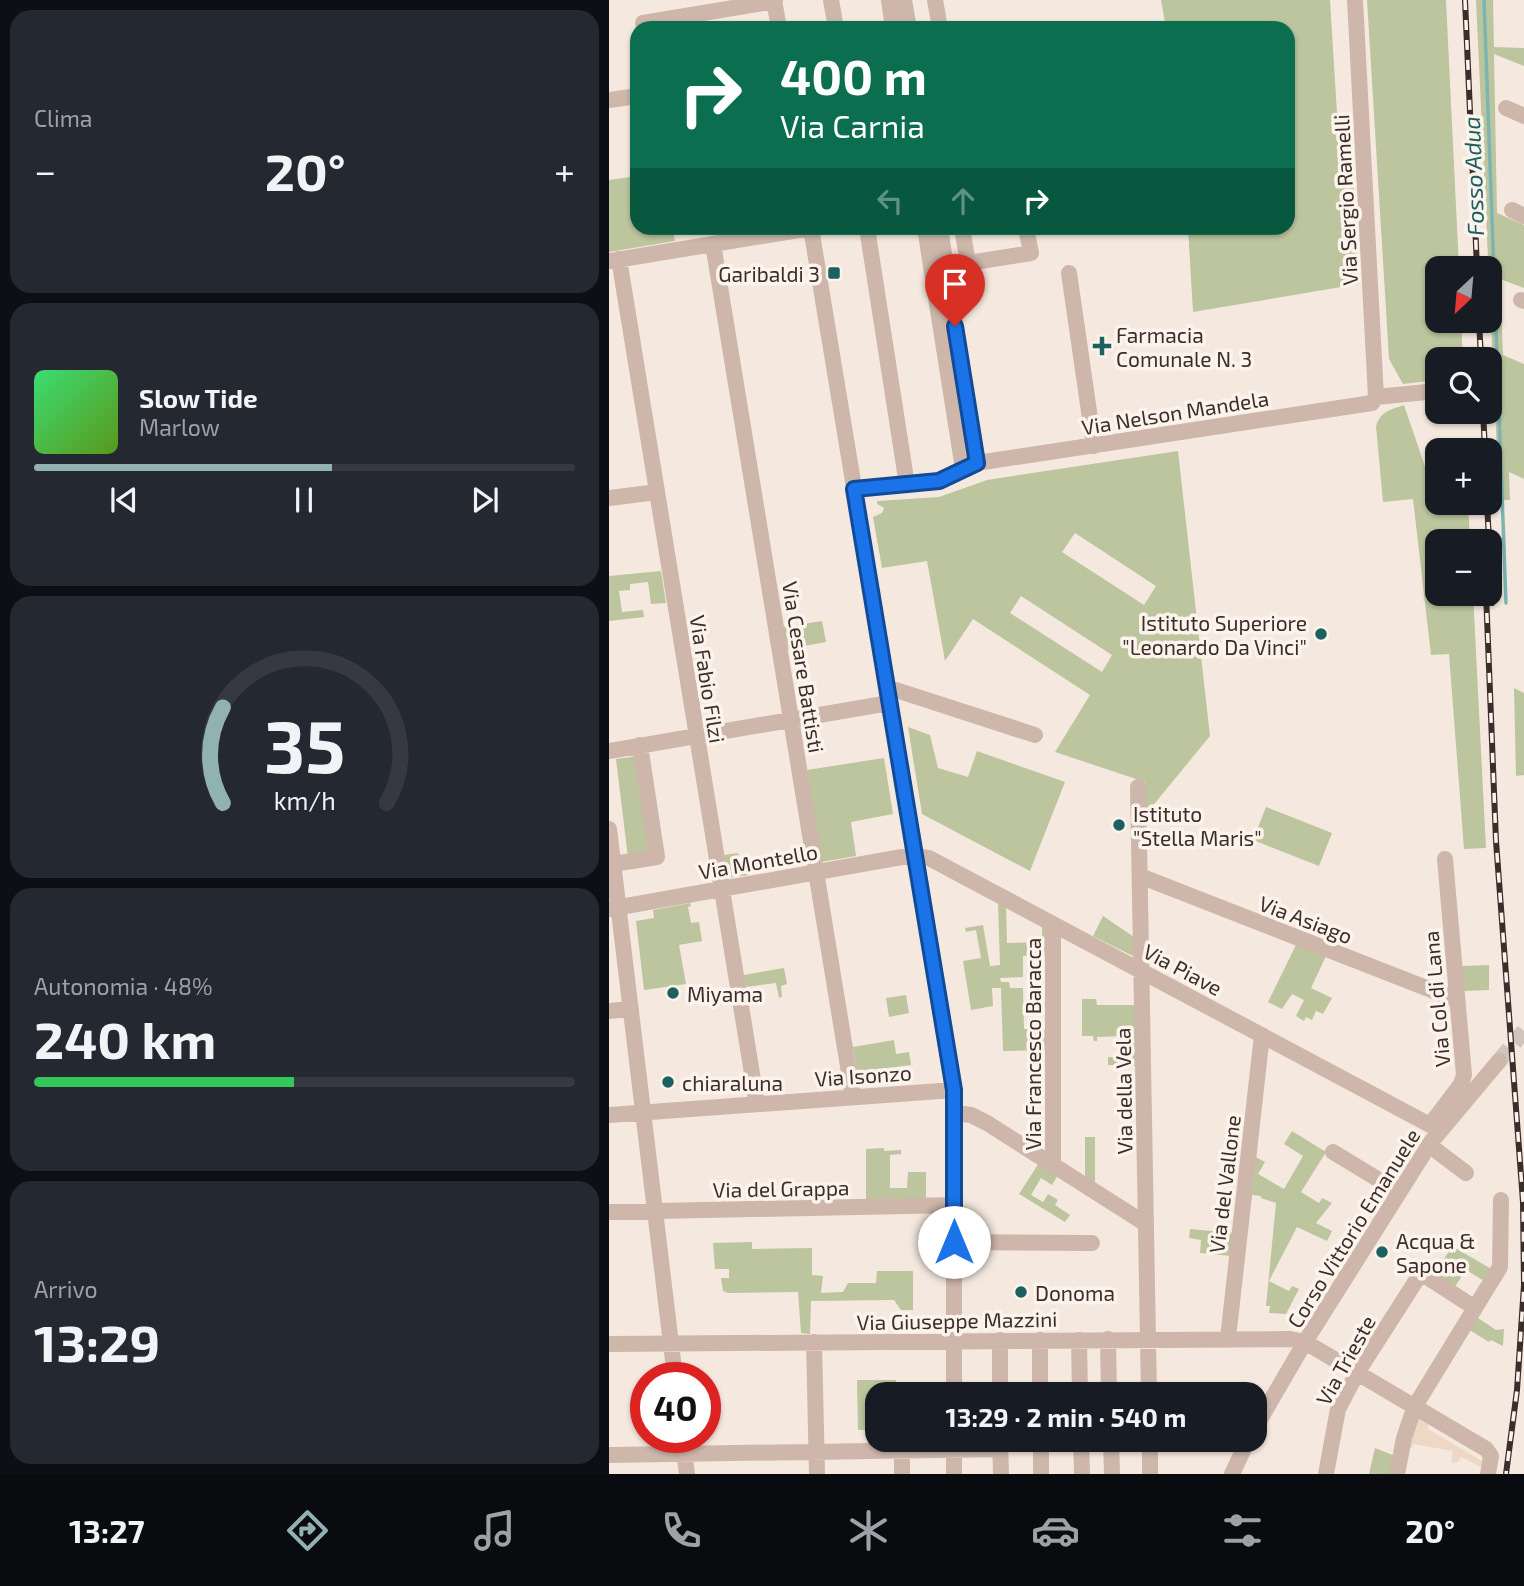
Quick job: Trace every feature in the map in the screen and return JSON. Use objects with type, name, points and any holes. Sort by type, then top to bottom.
[{"type":"street","points":[[831,0],[835,21]]},
{"type":"street","points":[[935,0],[939,21]]},
{"type":"street","name":"Via Sergio Ramelli","points":[[1355,0],[1376,397]]},
{"type":"street","points":[[655,21],[774,1],[778,21]]},
{"type":"street","points":[[897,5],[905,21]]},
{"type":"street","points":[[609,100],[630,97]]},
{"type":"street","points":[[1506,108],[1524,116]]},
{"type":"street","points":[[614,260],[768,235]]},
{"type":"street","points":[[812,235],[954,1090],[954,1382]]},
{"type":"street","points":[[868,235],[908,485]]},
{"type":"street","points":[[927,235],[939,268]]},
{"type":"street","points":[[940,235],[939,268],[970,466]]},
{"type":"street","points":[[963,235],[968,263]]},
{"type":"street","points":[[939,268],[1031,253],[1027,235]]},
{"type":"street","name":"Via Cesare Battisti","points":[[713,244],[853,1097]]},
{"type":"street","name":"Via Fabio Filzi","points":[[614,260],[656,492],[757,1104]]},
{"type":"street","points":[[1069,272],[1094,446]]},
{"type":"street","name":"Via Nelson Mandela","points":[[854,489],[945,480],[970,466],[1372,403],[1376,397],[1425,395]]},
{"type":"street","points":[[609,498],[656,492]]},
{"type":"street","points":[[609,751],[792,719],[888,697],[896,690],[1035,736]]},
{"type":"street","points":[[613,864],[657,857],[640,746]]},
{"type":"street","name":"Via della Vela","points":[[1138,787],[1149,1382]]},
{"type":"street","points":[[609,829],[614,908],[631,1009],[673,1362]]},
{"type":"street","name":"Via Montello","points":[[614,908],[913,855]]},
{"type":"street","name":"Via Piave","points":[[913,855],[934,860],[1436,1126]]},
{"type":"street","name":"Via Col di Lana","points":[[1436,1126],[1463,1079],[1445,859]]},
{"type":"street","name":"Via Asiago","points":[[1140,876],[1457,1000]]},
{"type":"street","name":"Via Francesco Baracca","points":[[1053,1164],[1055,925]]},
{"type":"street","points":[[609,1011],[631,1009]]},
{"type":"street","name":"Via del Vallone","points":[[1228,1338],[1262,1035]]},
{"type":"street","name":"Corso Vittorio Emanuele","points":[[1267,1407],[1430,1143],[1436,1126],[1499,1061]]},
{"type":"street","name":"Via Isonzo","points":[[609,1115],[954,1090]]},
{"type":"street","points":[[955,1113],[979,1118],[1146,1224]]},
{"type":"street","points":[[1430,1143],[1466,1173]]},
{"type":"street","points":[[1333,1152],[1399,1192]]},
{"type":"street","name":"Via del Grappa","points":[[609,1213],[955,1205]]},
{"type":"street","points":[[1397,1474],[1404,1438],[1415,1406],[1500,1267],[1501,1207]]},
{"type":"street","points":[[954,1242],[1092,1243]]},
{"type":"street","name":"Via Trieste","points":[[1326,1474],[1336,1413],[1357,1373],[1421,1273],[1475,1307]]},
{"type":"street","name":"Via Giuseppe Mazzini","points":[[609,1344],[1228,1338],[1282,1338],[1305,1342]]},
{"type":"street","points":[[1108,1339],[1109,1382]]},
{"type":"street","points":[[1000,1340],[1000,1382]]},
{"type":"street","points":[[1040,1340],[1040,1382]]},
{"type":"street","points":[[1079,1340],[1080,1382]]},
{"type":"street","points":[[814,1342],[817,1474]]},
{"type":"street","points":[[1305,1342],[1489,1452],[1491,1456],[1488,1474]]},
{"type":"street","points":[[721,1447],[865,1450]]},
{"type":"street","points":[[609,1455],[630,1452]]},
{"type":"street","points":[[902,1452],[902,1474]]},
{"type":"street","points":[[954,1452],[954,1474]]},
{"type":"street","points":[[1000,1452],[1000,1474]]},
{"type":"street","points":[[1041,1452],[1041,1474]]},
{"type":"street","points":[[1081,1452],[1082,1474]]},
{"type":"street","points":[[1111,1452],[1112,1474]]},
{"type":"street","points":[[1150,1452],[1150,1474]]},
{"type":"street","points":[[1232,1474],[1242,1452]]},
{"type":"street","points":[[684,1453],[687,1474]]},
{"type":"green space","points":[[1161,0],[1330,0],[1339,146],[1351,144],[1359,284],[1193,312],[1188,235],[1295,235],[1295,21],[1165,21]]},
{"type":"green space","points":[[1367,0],[1446,0],[1458,256],[1425,256],[1425,333],[1462,333],[1462,347],[1425,347],[1425,381],[1403,384],[1389,359]]},
{"type":"green space","points":[[1476,0],[1493,0],[1494,47],[1524,48],[1524,66],[1494,54],[1497,213],[1524,225],[1524,288],[1502,280],[1502,256],[1488,256]]},
{"type":"green space","points":[[630,177],[630,235],[674,235],[675,241],[609,252],[609,180]]},
{"type":"green space","points":[[1502,330],[1503,355],[1524,364],[1524,479],[1509,472],[1510,500],[1502,499],[1502,438],[1496,438],[1496,424],[1502,424],[1502,347],[1492,347],[1491,333],[1502,333]]},
{"type":"green space","points":[[1404,405],[1425,467],[1425,515],[1469,515],[1469,529],[1425,529],[1425,603],[1413,499],[1383,502],[1376,426],[1383,414]]},
{"type":"green space","points":[[1178,451],[1210,736],[1146,814],[1145,782],[1055,752],[1090,695],[973,619],[945,661],[927,561],[882,568],[873,517],[882,513],[884,508],[877,504],[877,501],[939,497],[987,480]],"holes":[[[1075,533],[1156,586],[1144,605],[1062,552]],[[1021,596],[1112,655],[1102,672],[1010,613]]]},
{"type":"green space","points":[[661,571],[666,603],[651,604],[648,582],[630,584],[630,590],[619,591],[622,612],[643,610],[644,617],[609,621],[609,576]]},
{"type":"green space","points":[[1425,606],[1474,606],[1486,848],[1464,849],[1449,654],[1431,655]]},
{"type":"green space","points":[[822,621],[826,642],[787,649],[783,627]]},
{"type":"green space","points":[[1514,688],[1524,693],[1524,775],[1516,776]]},
{"type":"green space","points":[[908,727],[930,735],[938,768],[968,777],[977,751],[1065,782],[1030,871],[922,814]]},
{"type":"green space","points":[[638,756],[652,854],[628,858],[616,759]]},
{"type":"green space","points":[[884,758],[893,814],[851,822],[856,856],[821,862],[807,770]]},
{"type":"green space","points":[[1266,807],[1332,833],[1319,866],[1253,840]]},
{"type":"green space","points":[[738,853],[739,860],[746,859],[749,875],[727,878],[724,855]]},
{"type":"green space","points":[[998,902],[1006,906],[1007,943],[1042,942],[1042,925],[1046,927],[1047,955],[1023,956],[1023,977],[1000,978],[1001,982],[1009,982],[1010,988],[1023,988],[1024,1029],[1047,1030],[1047,1050],[1003,1051],[1001,988],[992,988],[993,1006],[971,1010],[963,961],[981,958],[976,930],[966,932],[965,928],[983,925],[990,966],[1000,965]]},
{"type":"green space","points":[[690,903],[691,906],[688,907],[691,923],[699,922],[702,941],[679,945],[686,984],[644,990],[636,921],[654,918],[653,910]]},
{"type":"green space","points":[[1103,916],[1134,937],[1133,956],[1093,936]]},
{"type":"green space","points":[[1296,945],[1326,956],[1311,988],[1332,998],[1323,1014],[1316,1011],[1312,1020],[1306,1017],[1304,1021],[1296,1016],[1304,1000],[1292,994],[1282,1009],[1268,1002]]},
{"type":"green space","points":[[1489,965],[1489,990],[1464,991],[1462,966]]},
{"type":"green space","points":[[784,968],[787,984],[781,986],[782,997],[779,998],[776,983],[746,987],[743,975]]},
{"type":"green space","points":[[906,995],[909,1013],[889,1017],[886,998]]},
{"type":"green space","points":[[1082,999],[1096,999],[1097,1005],[1136,1005],[1137,1066],[1108,1065],[1108,1057],[1126,1058],[1130,1054],[1124,1036],[1097,1037],[1097,1041],[1094,1041],[1093,1036],[1082,1036]]},
{"type":"green space","points":[[894,1040],[896,1054],[909,1052],[911,1065],[857,1072],[853,1047]]},
{"type":"green space","points":[[1292,1131],[1326,1152],[1301,1192],[1319,1203],[1322,1198],[1332,1203],[1316,1223],[1332,1231],[1327,1241],[1297,1227],[1269,1281],[1289,1291],[1292,1286],[1299,1289],[1286,1314],[1269,1313],[1270,1306],[1266,1306],[1276,1203],[1252,1195],[1256,1157],[1265,1162],[1258,1174],[1284,1189],[1303,1156],[1284,1144]]},
{"type":"green space","points":[[1085,1137],[1095,1137],[1095,1183],[1085,1176]]},
{"type":"green space","points":[[884,1148],[884,1151],[901,1150],[901,1154],[890,1155],[890,1188],[907,1188],[908,1172],[926,1172],[926,1199],[866,1200],[866,1149]]},
{"type":"green space","points":[[1039,1163],[1058,1175],[1052,1185],[1041,1178],[1031,1195],[1043,1202],[1048,1194],[1058,1200],[1055,1205],[1070,1215],[1065,1222],[1019,1194]]},
{"type":"green space","points":[[1190,1229],[1234,1233],[1231,1256],[1200,1253],[1201,1240],[1189,1238]]},
{"type":"green space","points":[[752,1242],[752,1249],[812,1248],[812,1275],[823,1276],[821,1293],[843,1292],[848,1283],[876,1283],[877,1271],[913,1271],[913,1310],[901,1310],[894,1300],[811,1301],[810,1334],[801,1333],[798,1292],[723,1291],[721,1278],[729,1278],[729,1269],[715,1269],[713,1243]]},
{"type":"green space","points":[[1452,1246],[1493,1270],[1486,1282],[1466,1270],[1454,1288],[1434,1275]]},
{"type":"green space","points":[[1475,1316],[1496,1330],[1504,1329],[1503,1346],[1491,1340],[1489,1342],[1468,1329]]},
{"type":"green space","points":[[857,1380],[896,1380],[865,1382],[865,1430],[858,1430]]},
{"type":"green space","points":[[1375,1448],[1395,1456],[1392,1474],[1369,1474]]},
{"type":"shaded area","points":[[1420,1419],[1429,1424],[1428,1429],[1482,1461],[1481,1467],[1461,1457],[1457,1463],[1451,1462],[1453,1451],[1413,1444],[1412,1448],[1405,1447],[1412,1423]]},
{"type":"waterway","name":"Fosso Adua","points":[[1484,0],[1506,603]]},
{"type":"tunnel","points":[[1499,1061],[1524,1031]]},
{"type":"railway","points":[[1465,0],[1476,256]]},
{"type":"railway","points":[[1480,333],[1480,347]]},
{"type":"railway","points":[[1484,424],[1484,438]]},
{"type":"railway","points":[[1488,515],[1488,529]]},
{"type":"railway","points":[[1487,606],[1496,841],[1523,1202],[1524,1285],[1517,1390],[1506,1474]]},
{"type":"place","name":"Garibaldi 3","points":[[834,273]]},
{"type":"place","name":"Farmacia Comunale N. 3","points":[[1102,346]]},
{"type":"place","name":"Istituto Superiore \"Leonardo Da Vinci\"","points":[[1321,634]]},
{"type":"place","name":"Istituto \"Stella Maris\"","points":[[1119,825]]},
{"type":"place","name":"Miyama","points":[[673,993]]},
{"type":"place","name":"chiaraluna","points":[[668,1082]]},
{"type":"place","name":"Acqua & Sapone","points":[[1382,1252]]},
{"type":"place","name":"Donoma","points":[[1021,1292]]},
{"type":"route","points":[[954,1242],[954,1090],[854,489],[939,481],[977,463],[955,326]]}]
